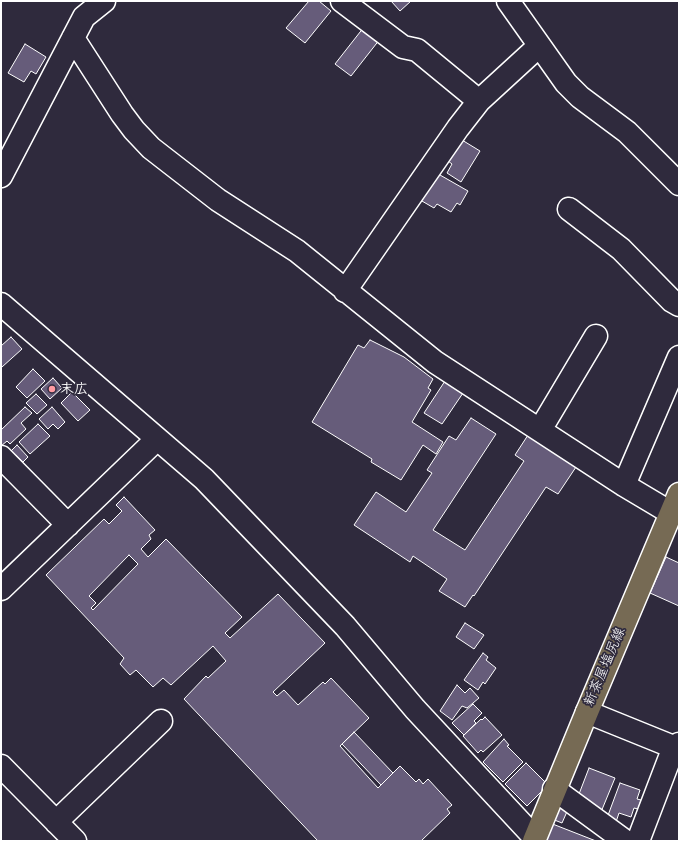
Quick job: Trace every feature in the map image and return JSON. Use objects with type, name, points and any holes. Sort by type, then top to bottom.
[{"type":"main road","name":"新茶屋塩尻線","points":[[535,840],[554,789],[675,503]]},
{"type":"street","points":[[1,176],[84,17],[104,1]]},
{"type":"street","points":[[342,1],[403,47],[417,50],[479,101]]},
{"type":"street","points":[[508,1],[566,83],[580,97],[627,132],[679,184]]},
{"type":"street","points":[[73,38],[134,130],[151,148],[218,200],[296,251],[435,362],[624,485],[675,503]]},
{"type":"street","points":[[345,291],[458,128],[479,101],[539,46]]},
{"type":"street","points":[[569,209],[620,249],[672,301],[679,305]]},
{"type":"street","points":[[1,304],[204,479],[344,626],[415,709],[535,840]]},
{"type":"street","points":[[540,430],[596,336]]},
{"type":"street","points":[[624,485],[679,357]]},
{"type":"street","points":[[1,589],[157,438]]},
{"type":"street","points":[[1,457],[68,524]]},
{"type":"street","points":[[586,712],[677,746],[672,752],[638,841]]},
{"type":"street","points":[[56,822],[161,721]]},
{"type":"street","points":[[1,766],[75,841]]},
{"type":"street","points":[[554,789],[625,841]]},
{"type":"building","points":[[309,1],[319,1],[331,11],[305,43],[286,28]]},
{"type":"building","points":[[391,1],[411,1],[400,11]]},
{"type":"building","points":[[364,27],[380,39],[351,76],[335,64]]},
{"type":"building","points":[[25,44],[46,57],[36,74],[31,71],[24,82],[8,73]]},
{"type":"building","points":[[457,137],[480,151],[461,182],[447,173],[452,164],[443,157]]},
{"type":"building","points":[[433,171],[468,191],[460,205],[457,203],[451,212],[437,204],[434,208],[415,197]]},
{"type":"building","points":[[11,337],[22,349],[2,367],[1,346]]},
{"type":"building","points":[[370,340],[404,357],[433,379],[428,388],[431,390],[412,422],[443,442],[436,454],[423,445],[401,480],[371,462],[372,459],[312,422],[358,345],[364,348]]},
{"type":"building","points":[[33,369],[45,381],[27,398],[16,387]]},
{"type":"building","points":[[53,378],[62,388],[50,399],[41,389]]},
{"type":"building","points":[[445,381],[463,393],[442,424],[424,413]]},
{"type":"building","points":[[72,392],[90,410],[78,421],[61,403]]},
{"type":"building","points":[[36,394],[47,405],[37,414],[26,403]]},
{"type":"building","points":[[25,407],[32,413],[21,423],[26,429],[10,444],[7,441],[1,446],[1,430]]},
{"type":"building","points":[[52,407],[65,422],[58,429],[53,424],[48,429],[39,419]]},
{"type":"building","points":[[471,418],[496,434],[433,530],[465,550],[524,461],[515,455],[528,435],[578,464],[558,494],[546,487],[474,596],[473,595],[465,607],[439,591],[447,579],[413,556],[410,562],[354,525],[376,492],[406,512],[432,473],[427,470],[449,436],[456,440]]},
{"type":"building","points":[[38,424],[50,436],[30,454],[19,442]]},
{"type":"building","points":[[17,445],[28,457],[23,462],[16,455],[13,458],[8,454]]},
{"type":"building","points":[[124,497],[155,530],[149,535],[151,539],[141,549],[148,557],[166,539],[242,617],[225,633],[230,638],[278,594],[325,643],[273,692],[277,696],[284,690],[298,705],[323,682],[325,684],[331,678],[369,718],[340,746],[378,788],[400,766],[416,782],[419,779],[423,784],[428,779],[452,805],[447,809],[450,813],[421,841],[318,841],[184,699],[206,676],[208,678],[226,661],[213,646],[171,685],[163,678],[153,687],[136,670],[130,675],[120,664],[124,658],[46,575],[104,519],[109,524],[122,511],[116,505]],"holes":[[[129,555],[138,564],[93,610],[91,608],[96,603],[89,596]]]},
{"type":"building","points":[[666,557],[679,563],[679,606],[650,593]]},
{"type":"building","points":[[465,623],[484,635],[474,649],[456,637]]},
{"type":"building","points":[[483,653],[488,657],[486,660],[496,668],[485,684],[483,682],[478,690],[464,680]]},
{"type":"building","points":[[457,685],[465,693],[470,688],[479,698],[467,708],[462,706],[452,720],[440,711]]},
{"type":"building","points":[[473,704],[482,713],[474,721],[476,723],[464,735],[452,723]]},
{"type":"building","points":[[485,717],[502,735],[483,752],[481,750],[478,753],[463,736]]},
{"type":"building","points":[[354,732],[393,773],[381,785],[342,744]]},
{"type":"building","points":[[504,739],[509,745],[507,746],[523,762],[503,782],[483,762]]},
{"type":"building","points":[[526,763],[548,785],[527,806],[505,784]]},
{"type":"building","points":[[589,768],[615,778],[601,812],[580,798],[579,794]]},
{"type":"building","points":[[620,783],[640,790],[637,799],[641,800],[638,809],[634,808],[631,817],[619,813],[615,825],[607,818]]},
{"type":"building","points":[[560,800],[569,807],[562,823],[552,819]]},
{"type":"building","points":[[550,823],[596,841],[544,841]]},
{"type":"place","name":"末広","points":[[52,389]]}]
